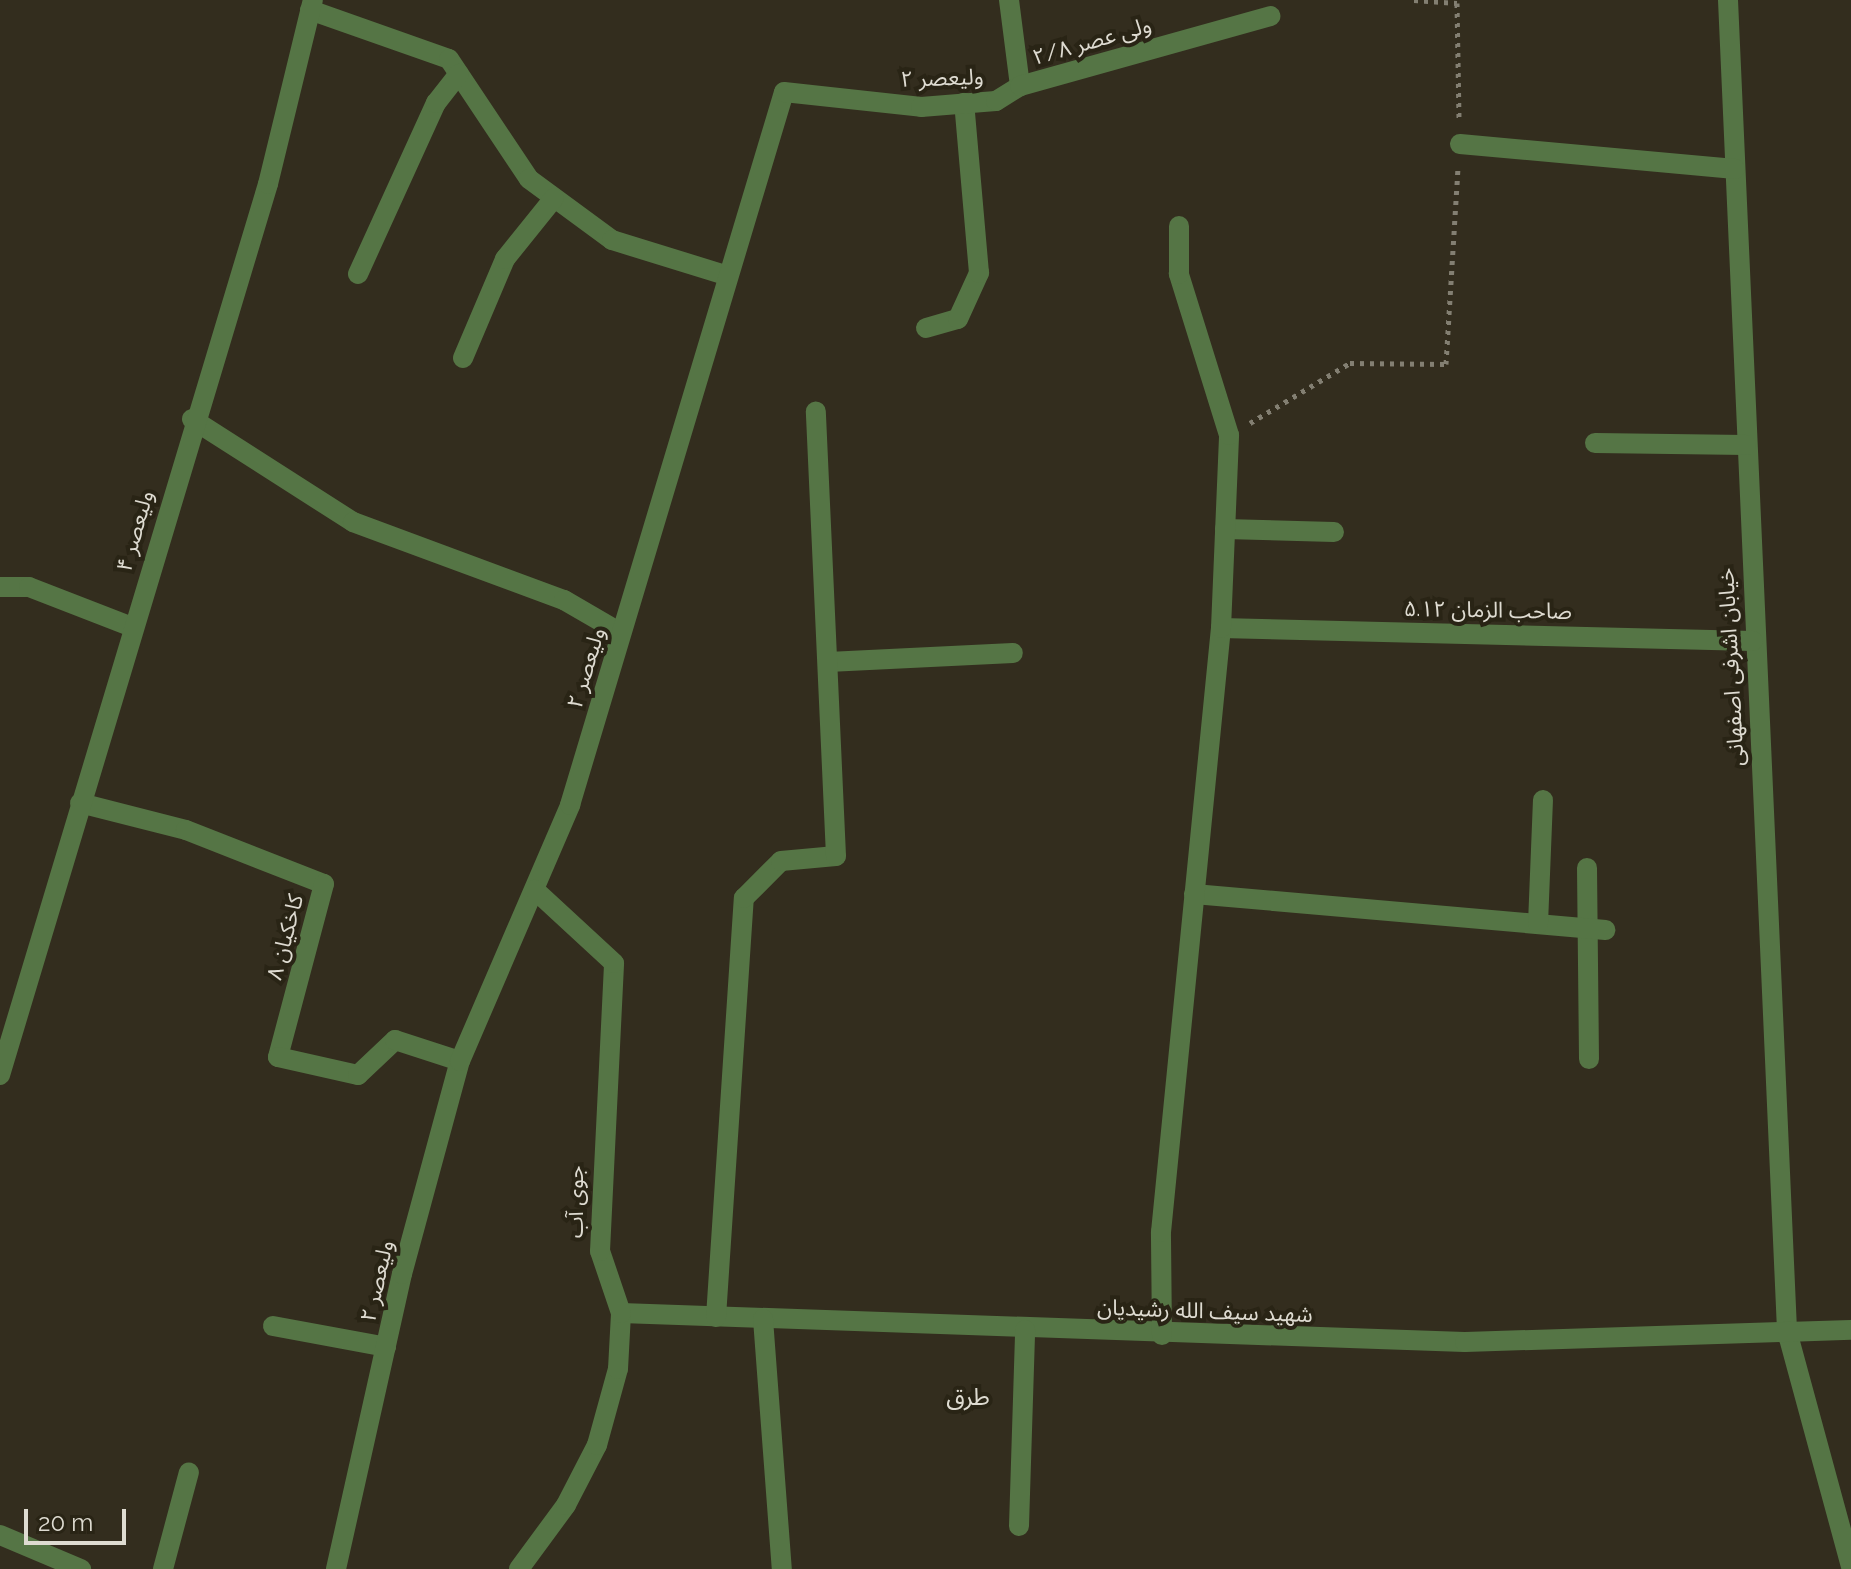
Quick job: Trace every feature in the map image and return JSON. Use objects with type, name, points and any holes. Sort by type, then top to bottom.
[{"type":"street","name":"خیابان اشرفی اصفهانی","points":[[1728,0],[1753,641],[1787,1331],[1851,1566]]},
{"type":"street","points":[[1015,2],[1020,86]]},
{"type":"street","points":[[312,5],[449,59],[529,179],[612,240],[728,276]]},
{"type":"street","name":"ولیعصر ۴","points":[[0,1075],[192,419],[268,184],[312,5]]},
{"type":"street","name":"ولی عصر ۲/۸","points":[[1020,86],[1270,16]]},
{"type":"street","points":[[358,274],[436,103],[459,74]]},
{"type":"street","name":"ولیعصر ۲","points":[[336,1569],[386,1347],[460,1061],[570,805],[784,92],[921,107],[996,101],[1020,86]]},
{"type":"street","points":[[926,328],[958,319],[979,273],[964,103]]},
{"type":"street","points":[[1460,144],[1735,169]]},
{"type":"street","points":[[463,358],[505,259],[554,198]]},
{"type":"street","points":[[1162,1335],[1161,1232],[1221,628],[1229,435],[1179,274],[1179,226]]},
{"type":"street","points":[[716,1317],[744,898],[781,861],[836,856],[816,411]]},
{"type":"street","points":[[192,419],[353,522],[564,600],[621,633]]},
{"type":"street","points":[[1595,443],[1746,445]]},
{"type":"street","points":[[1225,529],[1334,532]]},
{"type":"street","points":[[0,587],[29,587],[132,627]]},
{"type":"street","name":"صاحب الزمان ۵.۱۲","points":[[1221,628],[1753,641]]},
{"type":"street","points":[[828,662],[1013,653]]},
{"type":"street","points":[[1538,924],[1543,800]]},
{"type":"street","name":"کاخکیان ۸","points":[[80,803],[186,830],[324,884],[278,1057],[358,1075],[395,1040],[460,1061]]},
{"type":"street","points":[[1587,868],[1597,929],[1589,1059]]},
{"type":"street","name":"جوی آب","points":[[519,1569],[566,1505],[597,1445],[618,1369],[621,1313],[600,1251],[614,963],[535,890]]},
{"type":"street","points":[[1194,894],[1597,929]]},
{"type":"street","name":"شهید سیف الله رشیدیان","points":[[621,1313],[1162,1335],[1465,1342],[1851,1330]]},
{"type":"street","points":[[763,1319],[782,1569]]},
{"type":"street","points":[[273,1326],[386,1347]]},
{"type":"street","points":[[1019,1526],[1025,1330]]},
{"type":"street","points":[[163,1569],[189,1472]]},
{"type":"street","points":[[0,1535],[81,1569]]},
{"type":"path","points":[[1229,435],[1350,363],[1446,364],[1460,144],[1457,3],[1414,0]]},
{"type":"district","name":"طرق","points":[[968,1397]]}]
